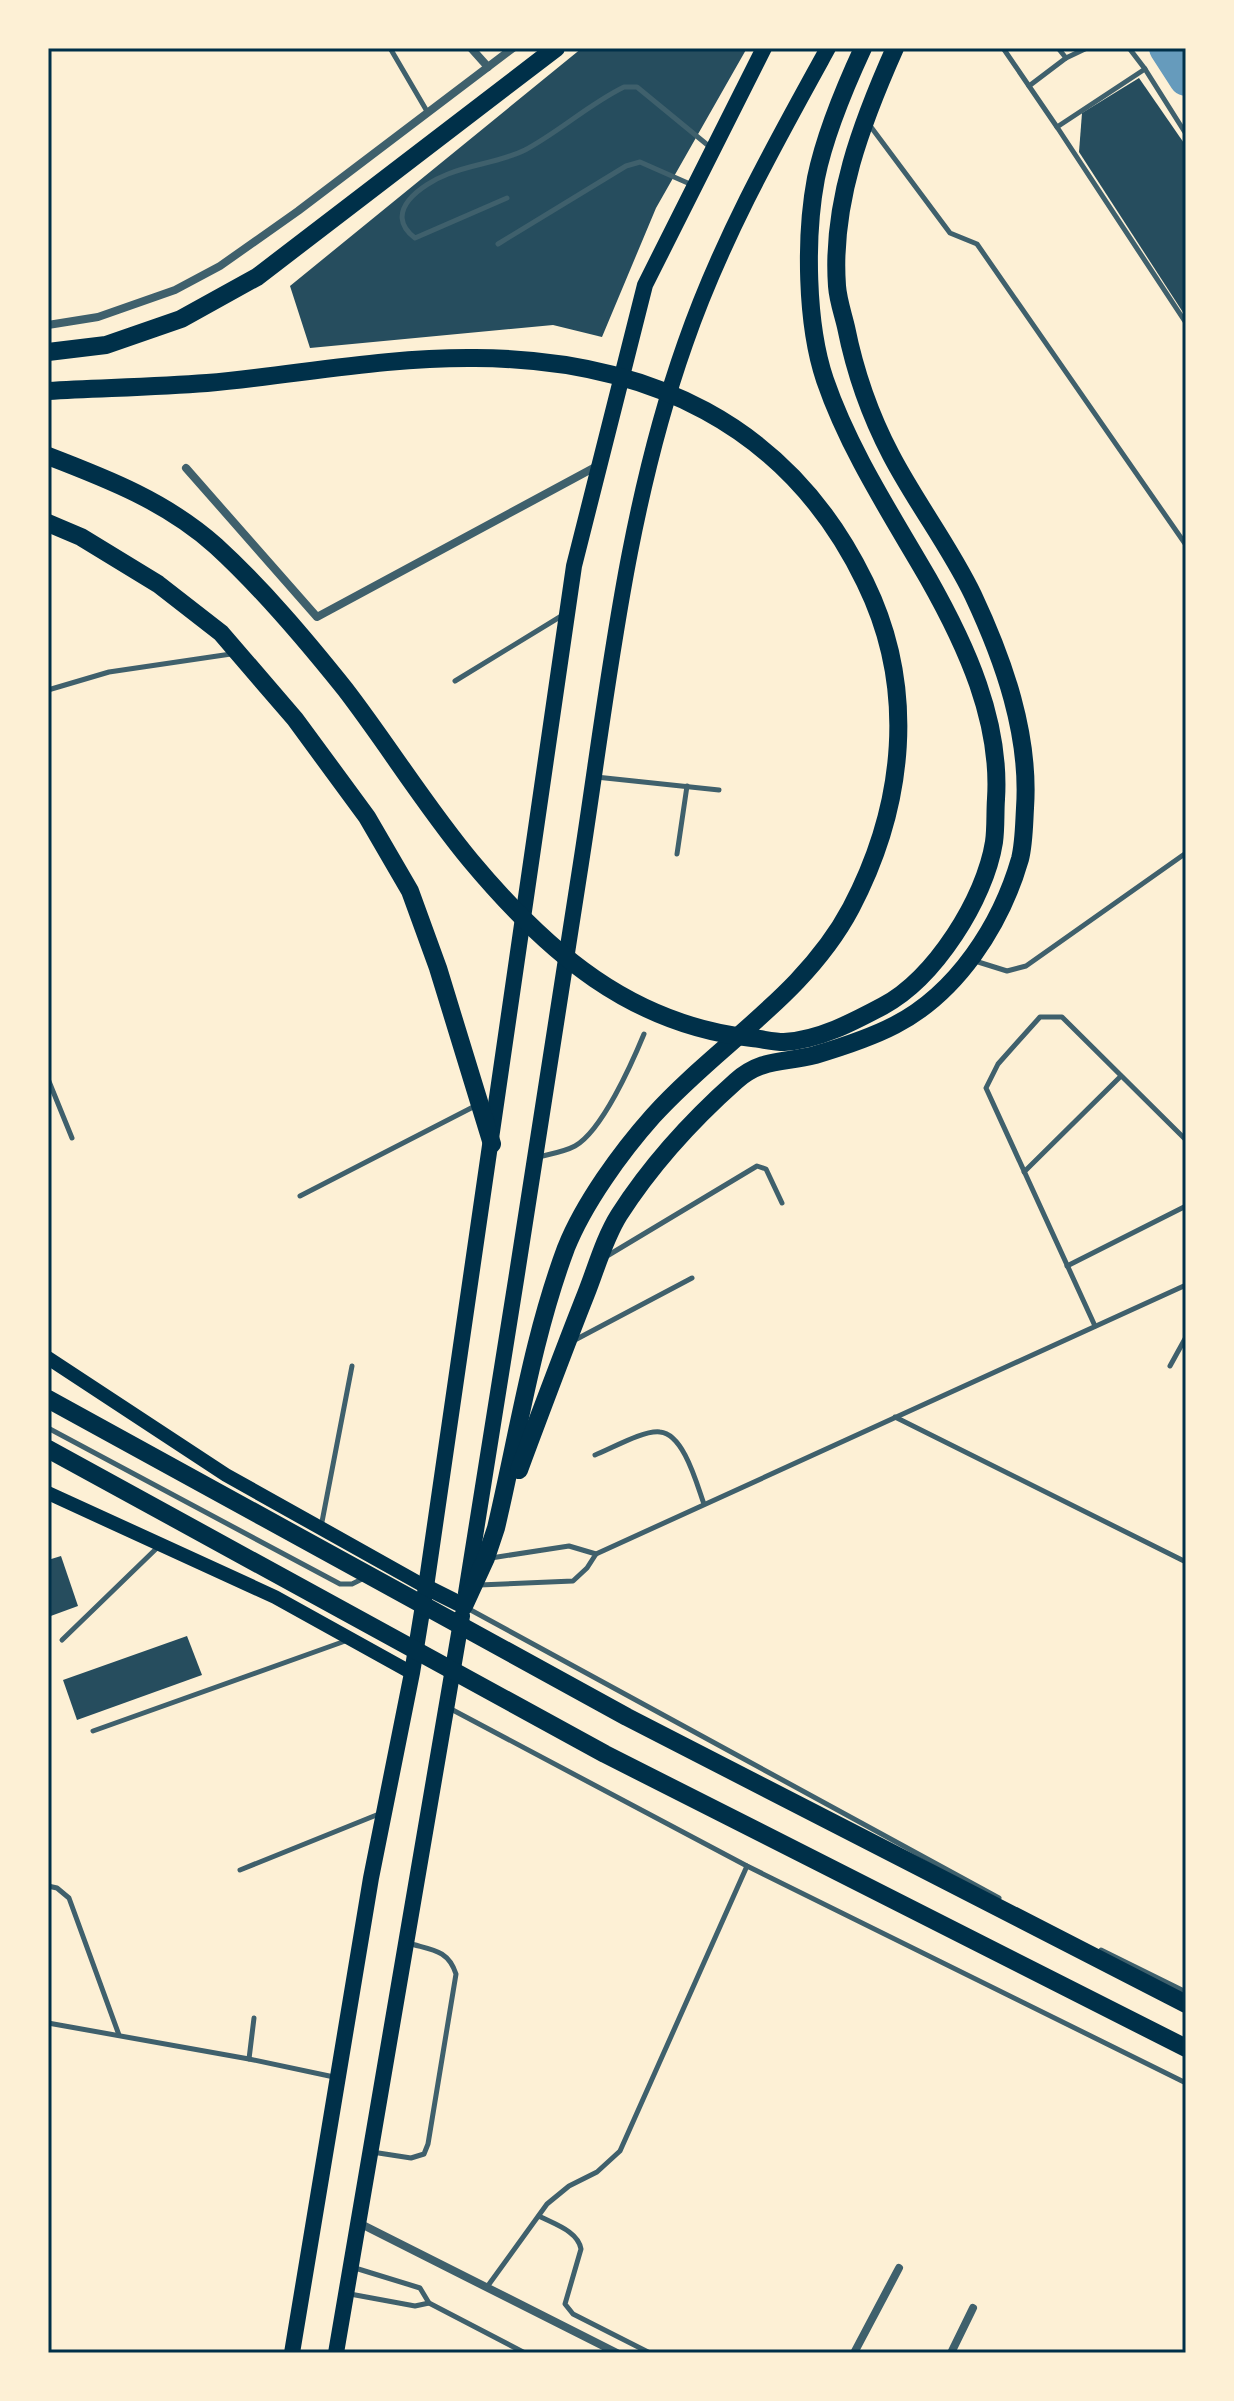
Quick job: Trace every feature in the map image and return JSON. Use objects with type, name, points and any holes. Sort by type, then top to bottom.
[{"type":"highway","points":[[48,352],[106,345],[181,319],[257,277],[556,48]]},
{"type":"highway","points":[[48,456],[150,499],[213,544],[277,610],[344,689],[470,860],[548,941],[608,990],[669,1019],[715,1034],[785,1042],[842,1028],[896,999],[935,962],[974,902],[993,845],[998,773],[986,704],[951,618],[856,454],[824,377],[810,308],[810,248],[816,178],[842,95],[863,48]]},
{"type":"highway","points":[[464,1606],[486,1558],[616,1219],[654,1165],[676,1139],[741,1077],[757,1066],[810,1056],[898,1024],[939,994],[970,959],[996,920],[1021,854],[1026,795],[1024,743],[1010,693],[973,595],[892,457],[867,403],[851,355],[837,289],[836,253],[848,172],[865,119],[895,48]]},
{"type":"highway","points":[[48,391],[208,383],[393,362],[471,358],[546,361],[596,370],[688,401],[744,432],[824,512],[851,554],[873,599],[889,650],[900,702],[896,776],[880,844],[850,910],[812,967],[696,1072],[652,1117],[609,1170],[568,1244],[538,1337],[496,1528]]},
{"type":"highway","points":[[48,523],[81,537],[158,584],[221,633],[295,719],[367,817],[410,891],[438,968],[492,1144]]},
{"type":"highway","points":[[48,1399],[627,1717],[1186,2004]]},
{"type":"highway","points":[[48,1449],[605,1754],[1186,2048]]},
{"type":"main road","points":[[292,2353],[337,2078],[426,1587],[574,566],[645,285],[764,48]]},
{"type":"main road","points":[[336,2353],[448,1708],[620,611],[660,420],[714,267],[828,48]]},
{"type":"main road","points":[[48,1358],[226,1475],[464,1606]]},
{"type":"main road","points":[[48,1493],[275,1597],[412,1673]]},
{"type":"street","points":[[471,48],[488,67]]},
{"type":"street","points":[[48,325],[98,317],[175,290],[220,266],[298,211],[513,48]]},
{"type":"street","points":[[186,468],[317,617],[599,465]]},
{"type":"street","points":[[358,2222],[617,2353]]},
{"type":"street","points":[[854,2353],[899,2268]]},
{"type":"street","points":[[951,2353],[973,2308]]},
{"type":"lane","points":[[390,48],[428,113]]},
{"type":"lane","points":[[1003,48],[1186,323]]},
{"type":"lane","points":[[1058,48],[1066,58]]},
{"type":"lane","points":[[1029,86],[1066,58],[1087,48]]},
{"type":"lane","points":[[1129,48],[1186,134]]},
{"type":"lane","points":[[1057,127],[1145,69]]},
{"type":"lane","points":[[507,198],[415,238],[407,232],[401,217],[405,205],[419,191],[446,174],[523,151],[624,87],[637,87],[713,150]]},
{"type":"lane","points":[[865,119],[950,233],[977,244],[1186,545]]},
{"type":"lane","points":[[498,244],[626,166],[640,162],[694,186]]},
{"type":"lane","points":[[455,681],[567,613]]},
{"type":"lane","points":[[48,690],[109,672],[239,653]]},
{"type":"lane","points":[[595,777],[719,790]]},
{"type":"lane","points":[[677,854],[687,786]]},
{"type":"lane","points":[[970,959],[1007,971],[1026,966],[1186,853]]},
{"type":"lane","points":[[1095,1326],[986,1088],[998,1064],[1028,1028],[1040,1017],[1062,1017],[1186,1140]]},
{"type":"lane","points":[[536,1158],[575,1146],[585,1138],[626,1077],[644,1034]]},
{"type":"lane","points":[[1024,1172],[1121,1076]]},
{"type":"lane","points":[[48,1079],[72,1138]]},
{"type":"lane","points":[[300,1196],[479,1105]]},
{"type":"lane","points":[[599,1261],[757,1166],[766,1169],[782,1203]]},
{"type":"lane","points":[[1067,1266],[1186,1206]]},
{"type":"lane","points":[[566,1344],[692,1278]]},
{"type":"lane","points":[[474,1585],[573,1581],[596,1554],[1186,1285]]},
{"type":"lane","points":[[1170,1366],[1186,1337]]},
{"type":"lane","points":[[320,1528],[352,1366]]},
{"type":"lane","points":[[894,1417],[1186,1562]]},
{"type":"lane","points":[[48,1428],[340,1584],[362,1581],[383,1563]]},
{"type":"lane","points":[[595,1455],[650,1433],[662,1432],[671,1436],[685,1453],[704,1504]]},
{"type":"lane","points":[[62,1640],[161,1545]]},
{"type":"lane","points":[[486,1558],[569,1546],[596,1554]]},
{"type":"lane","points":[[464,1606],[1009,1904]]},
{"type":"lane","points":[[93,1731],[351,1639]]},
{"type":"lane","points":[[448,1708],[747,1866],[1186,2083]]},
{"type":"lane","points":[[240,1870],[384,1812]]},
{"type":"lane","points":[[487,2287],[547,2204],[569,2186],[597,2172],[620,2151],[747,1866]]},
{"type":"lane","points":[[48,1886],[57,1888],[69,1898],[120,2035]]},
{"type":"lane","points":[[1037,1919],[1051,1926]]},
{"type":"lane","points":[[370,2152],[411,2158],[424,2154],[428,2144],[456,1974],[445,1954],[407,1943]]},
{"type":"lane","points":[[1091,1946],[1186,1992]]},
{"type":"lane","points":[[249,2059],[254,2018]]},
{"type":"lane","points":[[48,2023],[337,2078]]},
{"type":"lane","points":[[539,2216],[574,2235],[579,2241],[581,2249],[565,2304],[573,2314],[650,2353]]},
{"type":"lane","points":[[350,2267],[420,2288],[429,2303],[525,2353]]},
{"type":"lane","points":[[346,2293],[415,2306],[429,2303]]},
{"type":"building","points":[[582,48],[747,48],[656,208],[602,337],[553,325],[310,348],[290,286]]},
{"type":"building","points":[[1139,78],[1186,146],[1186,317],[1079,152],[1082,113]]},
{"type":"building","points":[[61,1556],[78,1606],[48,1617],[48,1560]]},
{"type":"building","points":[[187,1636],[202,1675],[77,1720],[63,1680]]},
{"type":"waterway","points":[[1166,48],[1186,79]]}]
